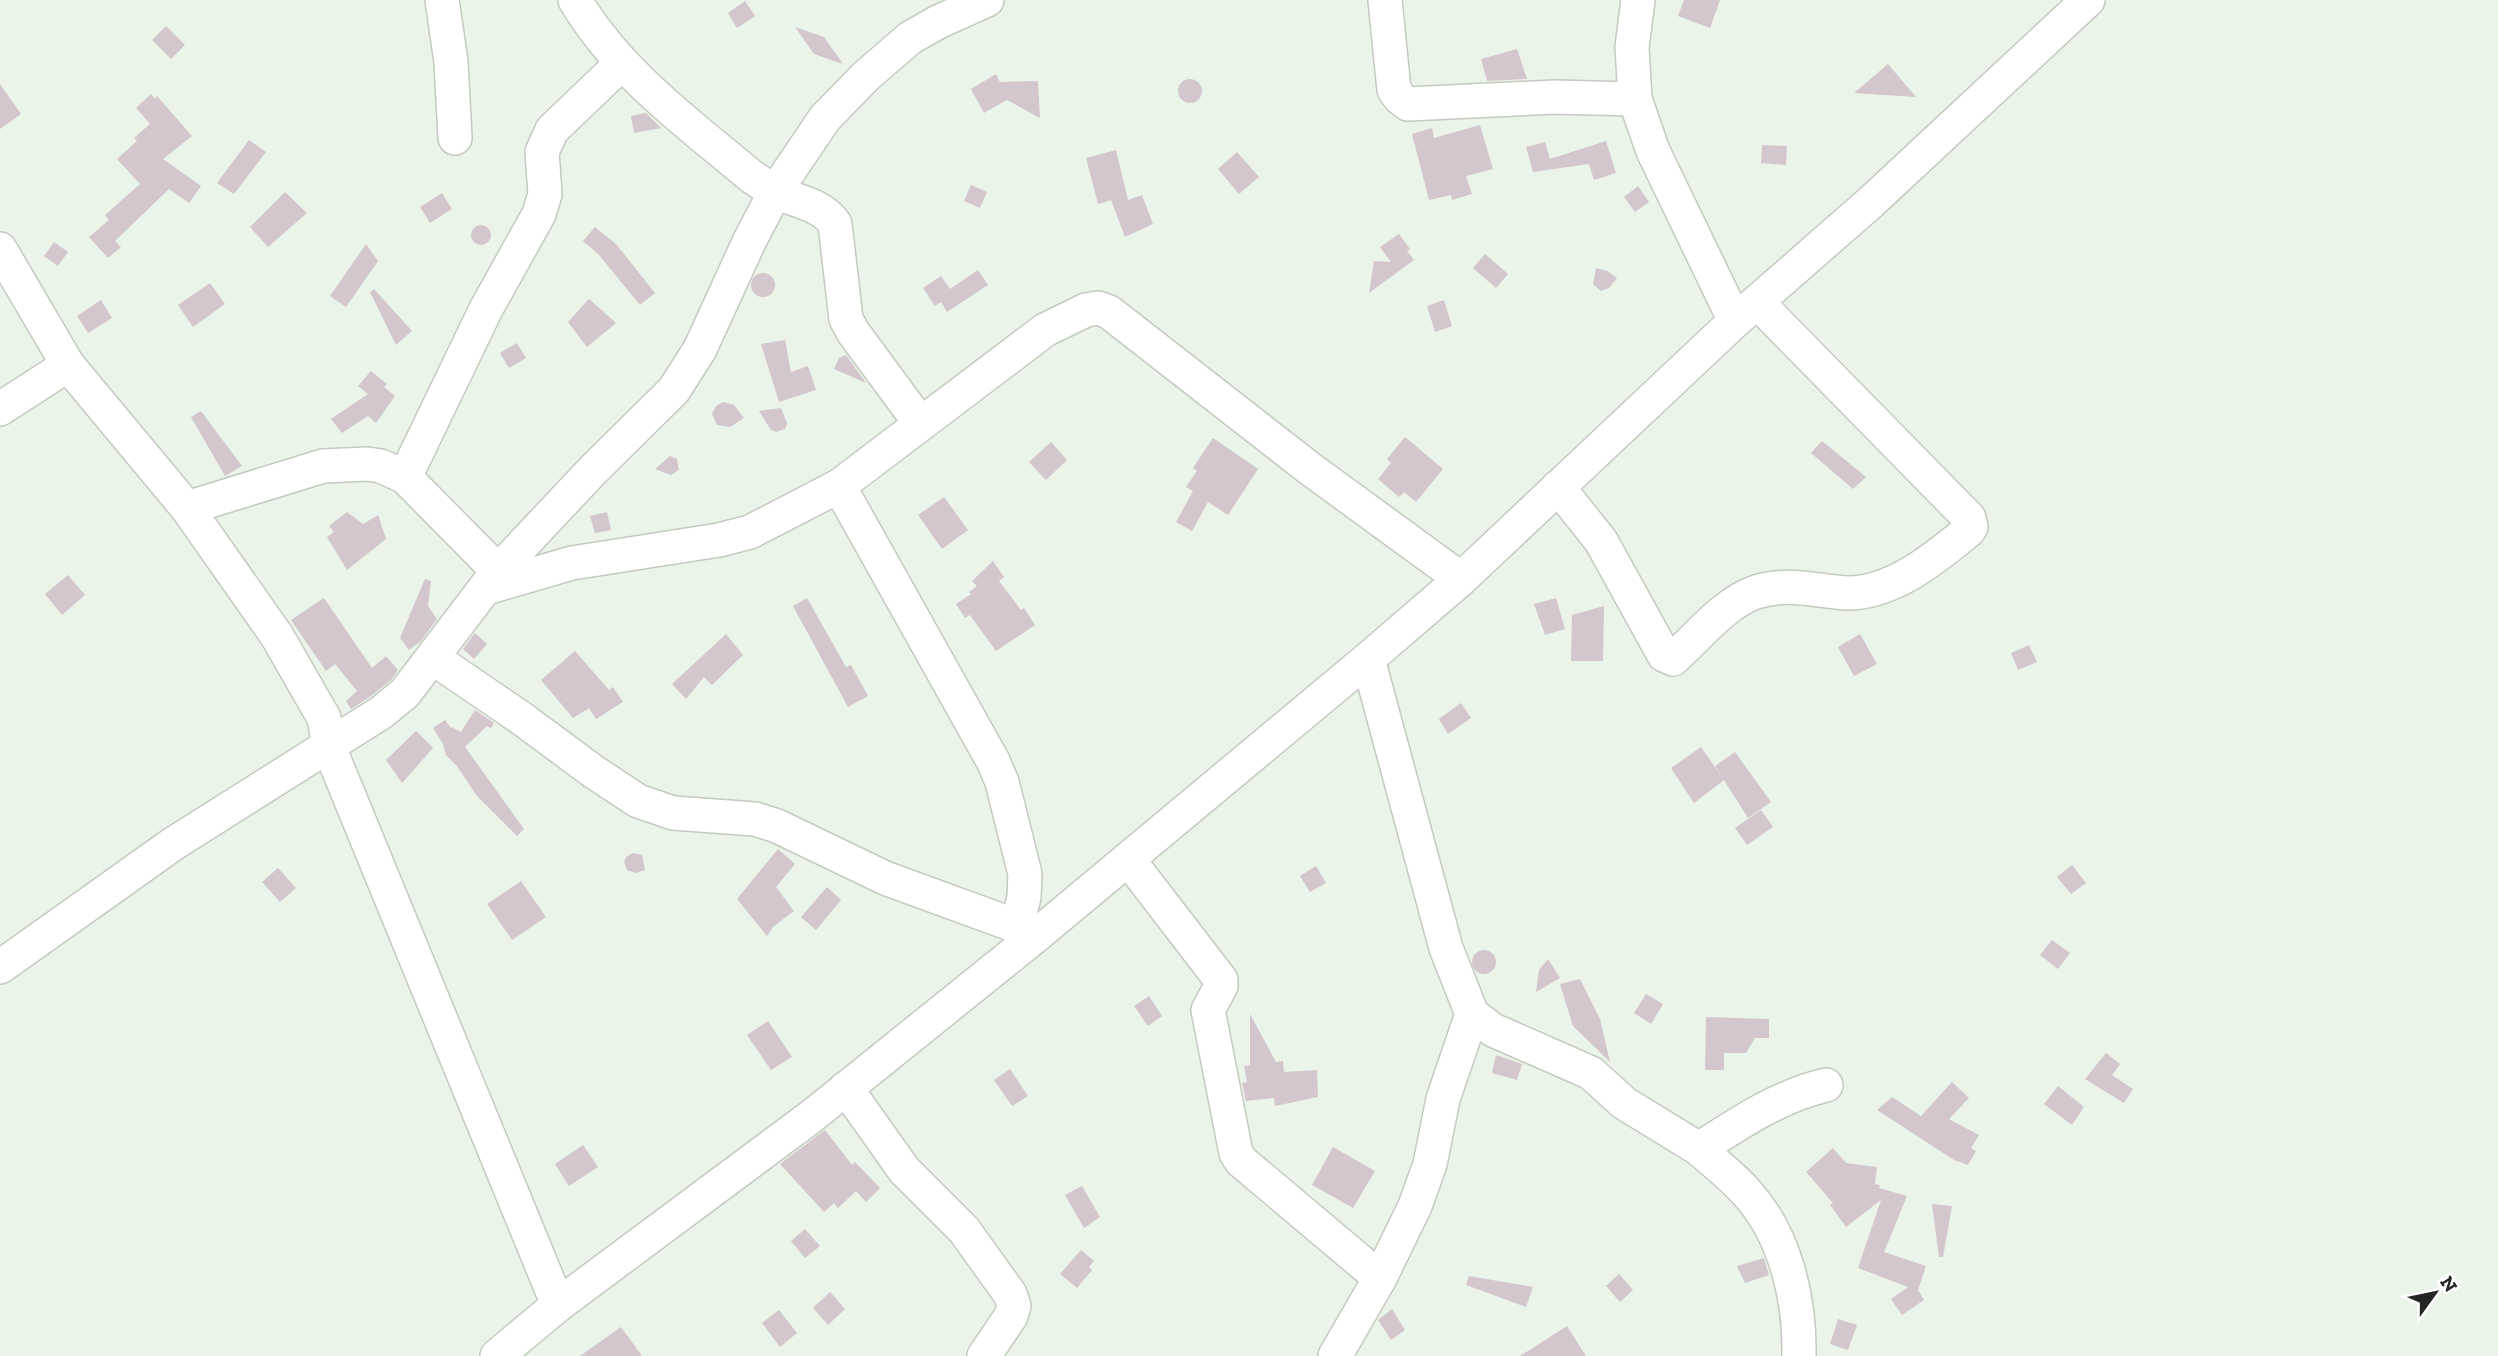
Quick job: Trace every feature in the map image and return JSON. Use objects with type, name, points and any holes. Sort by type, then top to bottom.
[{"type":"street","points":[[442,0],[451,62],[454,138]]},
{"type":"street","points":[[575,0],[622,63],[742,169],[775,192],[830,215],[835,224],[846,319],[920,422]]},
{"type":"street","points":[[0,967],[173,844],[329,747],[398,699],[492,580],[593,470],[674,390],[700,349],[748,242],[775,192],[825,118],[866,76],[910,38],[987,0]]},
{"type":"street","points":[[1385,0],[1394,89],[1408,104],[1555,97],[1635,99]]},
{"type":"street","points":[[1558,487],[1601,541],[1668,658],[1673,659],[1727,609],[1753,593],[1780,586],[1849,593],[1873,588],[1906,577],[1930,563],[1971,527],[1969,518],[1746,312],[1653,150],[1635,99],[1632,47],[1638,0]]},
{"type":"street","points":[[497,1356],[558,1305],[846,1088],[1028,930],[1128,859],[1368,659],[1461,579],[1746,312],[1871,202],[2088,0]]},
{"type":"street","points":[[405,477],[486,309],[539,214],[545,194],[542,152],[552,130],[622,63]]},
{"type":"street","points":[[0,250],[68,365],[187,508],[289,654],[324,718],[329,747],[558,1305]]},
{"type":"street","points":[[492,580],[572,562],[719,541],[750,532],[839,486],[920,422],[1045,330],[1086,310],[1098,308],[1109,312],[1309,468],[1461,579]]},
{"type":"street","points":[[0,409],[68,365]]},
{"type":"street","points":[[187,508],[323,466],[381,466],[405,477],[492,580]]},
{"type":"street","points":[[839,486],[993,761],[1002,782],[1025,874],[1024,897],[1028,930]]},
{"type":"street","points":[[433,658],[638,801],[673,813],[755,819],[777,826],[885,878],[1028,930]]},
{"type":"street","points":[[1368,659],[1446,948],[1472,1014],[1493,1030],[1591,1073],[1624,1103],[1699,1149],[1749,1194],[1772,1228],[1792,1279],[1799,1356]]},
{"type":"street","points":[[1128,859],[1222,980],[1208,1010],[1236,1153],[1241,1161],[1380,1278]]},
{"type":"street","points":[[1335,1356],[1380,1278],[1415,1206],[1430,1164],[1443,1099],[1472,1014]]},
{"type":"street","points":[[1699,1149],[1747,1117],[1811,1088],[1826,1085]]},
{"type":"street","points":[[846,1088],[904,1170],[964,1230],[1010,1294],[1014,1306],[1011,1316],[984,1356]]},
{"type":"building","points":[[1684,0],[1720,0],[1710,28],[1678,16]]},
{"type":"building","points":[[745,1],[755,16],[737,28],[728,13]]},
{"type":"building","points":[[166,26],[185,45],[171,59],[152,40]]},
{"type":"building","points":[[795,27],[824,37],[843,64],[814,54]]},
{"type":"building","points":[[1517,49],[1527,79],[1487,81],[1481,59]]},
{"type":"building","points":[[1888,64],[1916,97],[1854,93]]},
{"type":"building","points":[[996,74],[1000,82],[1038,81],[1040,118],[1007,100],[984,113],[971,89]]},
{"type":"building","points":[[1190,79],[1198,83],[1202,91],[1198,99],[1190,103],[1182,99],[1178,91],[1182,83]]},
{"type":"building","points":[[0,84],[21,114],[0,129]]},
{"type":"building","points":[[151,94],[155,99],[157,96],[192,136],[163,159],[201,186],[189,203],[169,189],[115,241],[121,247],[108,258],[89,237],[109,220],[105,215],[140,184],[117,159],[137,141],[134,138],[150,124],[136,108]]},
{"type":"building","points":[[646,113],[661,128],[634,133],[631,116]]},
{"type":"building","points":[[1480,125],[1493,169],[1466,176],[1472,194],[1452,200],[1451,195],[1429,200],[1412,134],[1432,128],[1434,138]]},
{"type":"building","points":[[249,140],[266,152],[234,194],[217,183]]},
{"type":"building","points":[[1606,141],[1616,173],[1594,180],[1589,164],[1533,172],[1526,147],[1545,142],[1550,159]]},
{"type":"building","points":[[1762,145],[1787,146],[1786,165],[1761,163]]},
{"type":"building","points":[[1116,150],[1128,200],[1142,195],[1153,224],[1125,237],[1111,200],[1098,204],[1086,158]]},
{"type":"building","points":[[1237,152],[1259,177],[1239,194],[1218,169]]},
{"type":"building","points":[[971,185],[987,192],[980,208],[964,201]]},
{"type":"building","points":[[1638,186],[1649,202],[1635,212],[1624,197]]},
{"type":"building","points":[[285,192],[307,213],[268,247],[250,227]]},
{"type":"building","points":[[442,193],[452,209],[430,223],[420,207]]},
{"type":"building","points":[[477,225],[485,225],[491,235],[485,245],[477,245],[471,239],[471,231]]},
{"type":"building","points":[[595,227],[616,244],[655,293],[640,305],[599,255],[583,241]]},
{"type":"building","points":[[1399,234],[1414,260],[1369,293],[1374,261],[1391,262],[1380,247]]},
{"type":"building","points":[[54,242],[68,252],[58,266],[44,256]]},
{"type":"building","points":[[366,244],[378,261],[346,307],[330,296]]},
{"type":"building","points":[[1485,254],[1508,274],[1496,288],[1473,268]]},
{"type":"building","points":[[1596,268],[1617,278],[1609,288],[1601,291],[1593,284]]},
{"type":"building","points":[[978,270],[988,285],[947,312],[941,302],[935,306],[923,288],[941,276],[950,289]]},
{"type":"building","points":[[763,273],[772,276],[775,285],[772,294],[763,297],[754,294],[751,285],[754,276]]},
{"type":"building","points":[[210,283],[225,304],[193,327],[178,305]]},
{"type":"building","points":[[374,289],[412,331],[396,345],[370,292]]},
{"type":"building","points":[[589,299],[616,323],[587,347],[568,322]]},
{"type":"building","points":[[101,300],[112,318],[88,333],[77,316]]},
{"type":"building","points":[[1444,300],[1452,326],[1435,332],[1427,306]]},
{"type":"building","points":[[785,340],[791,372],[808,366],[816,390],[779,402],[761,344]]},
{"type":"building","points":[[517,343],[526,358],[509,368],[500,353]]},
{"type":"building","points":[[846,355],[866,383],[834,369],[839,358]]},
{"type":"building","points":[[371,371],[387,384],[384,387],[395,396],[376,423],[368,416],[342,433],[331,419],[368,394],[358,386]]},
{"type":"building","points":[[723,402],[734,405],[744,418],[730,427],[717,425],[712,414],[716,406]]},
{"type":"building","points":[[781,408],[787,423],[785,429],[776,432],[771,430],[759,411]]},
{"type":"building","points":[[201,411],[242,466],[225,476],[191,417]]},
{"type":"building","points":[[1405,437],[1443,469],[1416,502],[1404,492],[1399,497],[1378,479],[1391,463],[1387,459]]},
{"type":"building","points":[[1213,438],[1258,469],[1228,515],[1208,502],[1192,531],[1176,522],[1193,491],[1186,487],[1197,471],[1193,468]]},
{"type":"building","points":[[1822,441],[1866,477],[1853,489],[1811,453]]},
{"type":"building","points":[[1051,442],[1067,460],[1046,480],[1029,462]]},
{"type":"building","points":[[670,456],[677,459],[679,470],[671,475],[655,469]]},
{"type":"building","points":[[944,497],[968,530],[942,549],[918,515]]},
{"type":"building","points":[[347,512],[363,524],[378,515],[386,539],[347,570],[327,537],[334,532],[329,526]]},
{"type":"building","points":[[607,512],[611,530],[595,533],[590,516]]},
{"type":"building","points":[[993,561],[1004,577],[999,581],[1021,610],[1024,608],[1035,625],[996,651],[970,615],[965,618],[956,604],[971,594],[969,592],[977,586],[972,581]]},
{"type":"building","points":[[68,575],[85,595],[62,615],[45,594]]},
{"type":"building","points":[[425,579],[431,581],[428,606],[437,619],[421,641],[409,650],[400,638]]},
{"type":"building","points":[[324,598],[372,668],[386,656],[398,670],[391,680],[351,709],[346,701],[357,691],[335,664],[326,671],[291,620]]},
{"type":"building","points":[[807,598],[846,667],[851,665],[868,696],[848,707],[793,606]]},
{"type":"building","points":[[1556,598],[1565,629],[1545,635],[1534,604]]},
{"type":"building","points":[[1604,606],[1603,661],[1571,661],[1572,615]]},
{"type":"building","points":[[475,633],[487,644],[474,659],[463,649]]},
{"type":"building","points":[[726,634],[743,655],[712,685],[704,677],[686,699],[672,684]]},
{"type":"building","points":[[1860,634],[1877,664],[1854,676],[1838,647]]},
{"type":"building","points":[[2029,645],[2037,662],[2018,670],[2011,653]]},
{"type":"building","points":[[575,651],[609,690],[613,687],[623,702],[596,719],[589,708],[573,718],[541,680]]},
{"type":"building","points":[[1461,703],[1471,718],[1448,734],[1439,719]]},
{"type":"building","points":[[475,710],[494,723],[491,728],[487,726],[465,747],[524,829],[517,836],[477,796],[457,766],[446,755],[433,728],[445,720],[451,728],[461,732]]},
{"type":"building","points":[[416,731],[433,748],[402,783],[386,760]]},
{"type":"building","points":[[1701,747],[1724,780],[1694,803],[1671,768]]},
{"type":"building","points":[[1735,752],[1771,802],[1748,818],[1715,766]]},
{"type":"building","points":[[1761,810],[1773,827],[1747,845],[1735,828]]},
{"type":"building","points":[[778,849],[795,864],[776,887],[794,911],[773,927],[767,936],[737,899]]},
{"type":"building","points":[[633,853],[642,855],[645,870],[636,873],[627,870],[624,862],[626,857]]},
{"type":"building","points":[[2072,865],[2086,883],[2071,894],[2057,877]]},
{"type":"building","points":[[1316,866],[1326,883],[1310,892],[1300,876]]},
{"type":"building","points":[[278,868],[296,888],[280,902],[262,882]]},
{"type":"building","points":[[521,881],[546,917],[512,940],[487,904]]},
{"type":"building","points":[[827,887],[841,900],[816,930],[801,917]]},
{"type":"building","points":[[2052,940],[2070,953],[2058,969],[2040,955]]},
{"type":"building","points":[[1484,950],[1492,954],[1496,962],[1492,970],[1484,974],[1476,970],[1472,962],[1476,954]]},
{"type":"building","points":[[1548,959],[1560,978],[1536,992],[1539,970]]},
{"type":"building","points":[[1580,979],[1600,1019],[1610,1062],[1573,1026],[1560,984]]},
{"type":"building","points":[[1646,994],[1663,1004],[1651,1024],[1634,1013]]},
{"type":"building","points":[[1149,996],[1162,1016],[1148,1026],[1134,1006]]},
{"type":"building","points":[[1250,1014],[1276,1062],[1283,1061],[1284,1072],[1317,1070],[1318,1097],[1275,1106],[1274,1098],[1246,1101],[1242,1083],[1247,1082],[1244,1066],[1250,1065]]},
{"type":"building","points":[[1706,1017],[1769,1019],[1769,1038],[1755,1038],[1746,1053],[1724,1053],[1724,1070],[1705,1070]]},
{"type":"building","points":[[768,1021],[792,1057],[771,1070],[747,1035]]},
{"type":"building","points":[[2106,1053],[2120,1064],[2112,1075],[2133,1089],[2124,1103],[2085,1079]]},
{"type":"building","points":[[1496,1055],[1522,1064],[1517,1080],[1492,1073]]},
{"type":"building","points":[[1010,1069],[1028,1096],[1012,1106],[994,1080]]},
{"type":"building","points":[[1952,1082],[1969,1098],[1949,1119],[1979,1135],[1971,1148],[1976,1151],[1968,1165],[1954,1160],[1877,1110],[1892,1097],[1921,1116]]},
{"type":"building","points":[[2058,1086],[2084,1107],[2072,1125],[2044,1104]]},
{"type":"building","points":[[825,1130],[852,1165],[855,1162],[880,1188],[866,1202],[856,1191],[838,1208],[834,1203],[824,1212],[780,1164]]},
{"type":"building","points":[[583,1145],[598,1167],[569,1186],[555,1164]]},
{"type":"building","points":[[1333,1147],[1375,1171],[1353,1208],[1312,1185]]},
{"type":"building","points":[[1833,1148],[1846,1163],[1877,1167],[1875,1184],[1880,1185],[1879,1188],[1907,1196],[1884,1252],[1926,1266],[1918,1290],[1924,1300],[1902,1315],[1891,1299],[1908,1287],[1858,1268],[1881,1200],[1846,1227],[1830,1205],[1833,1203],[1806,1172]]},
{"type":"building","points":[[1082,1186],[1100,1217],[1084,1228],[1065,1195]]},
{"type":"building","points":[[1932,1204],[1952,1206],[1943,1257],[1939,1257]]},
{"type":"building","points":[[805,1229],[820,1246],[805,1258],[791,1241]]},
{"type":"building","points":[[1081,1250],[1094,1261],[1089,1267],[1092,1270],[1077,1288],[1060,1274]]},
{"type":"building","points":[[1764,1258],[1769,1275],[1745,1283],[1737,1266]]},
{"type":"building","points":[[1619,1274],[1633,1290],[1620,1302],[1606,1286]]},
{"type":"building","points":[[1469,1276],[1533,1287],[1526,1307],[1466,1285]]},
{"type":"building","points":[[830,1292],[845,1309],[828,1325],[813,1308]]},
{"type":"building","points":[[1392,1309],[1405,1330],[1391,1340],[1378,1320]]},
{"type":"building","points":[[779,1310],[797,1333],[780,1347],[762,1323]]},
{"type":"building","points":[[1838,1319],[1857,1325],[1848,1350],[1830,1344]]},
{"type":"building","points":[[1567,1326],[1586,1356],[1520,1356]]},
{"type":"building","points":[[621,1327],[642,1356],[580,1356]]}]
